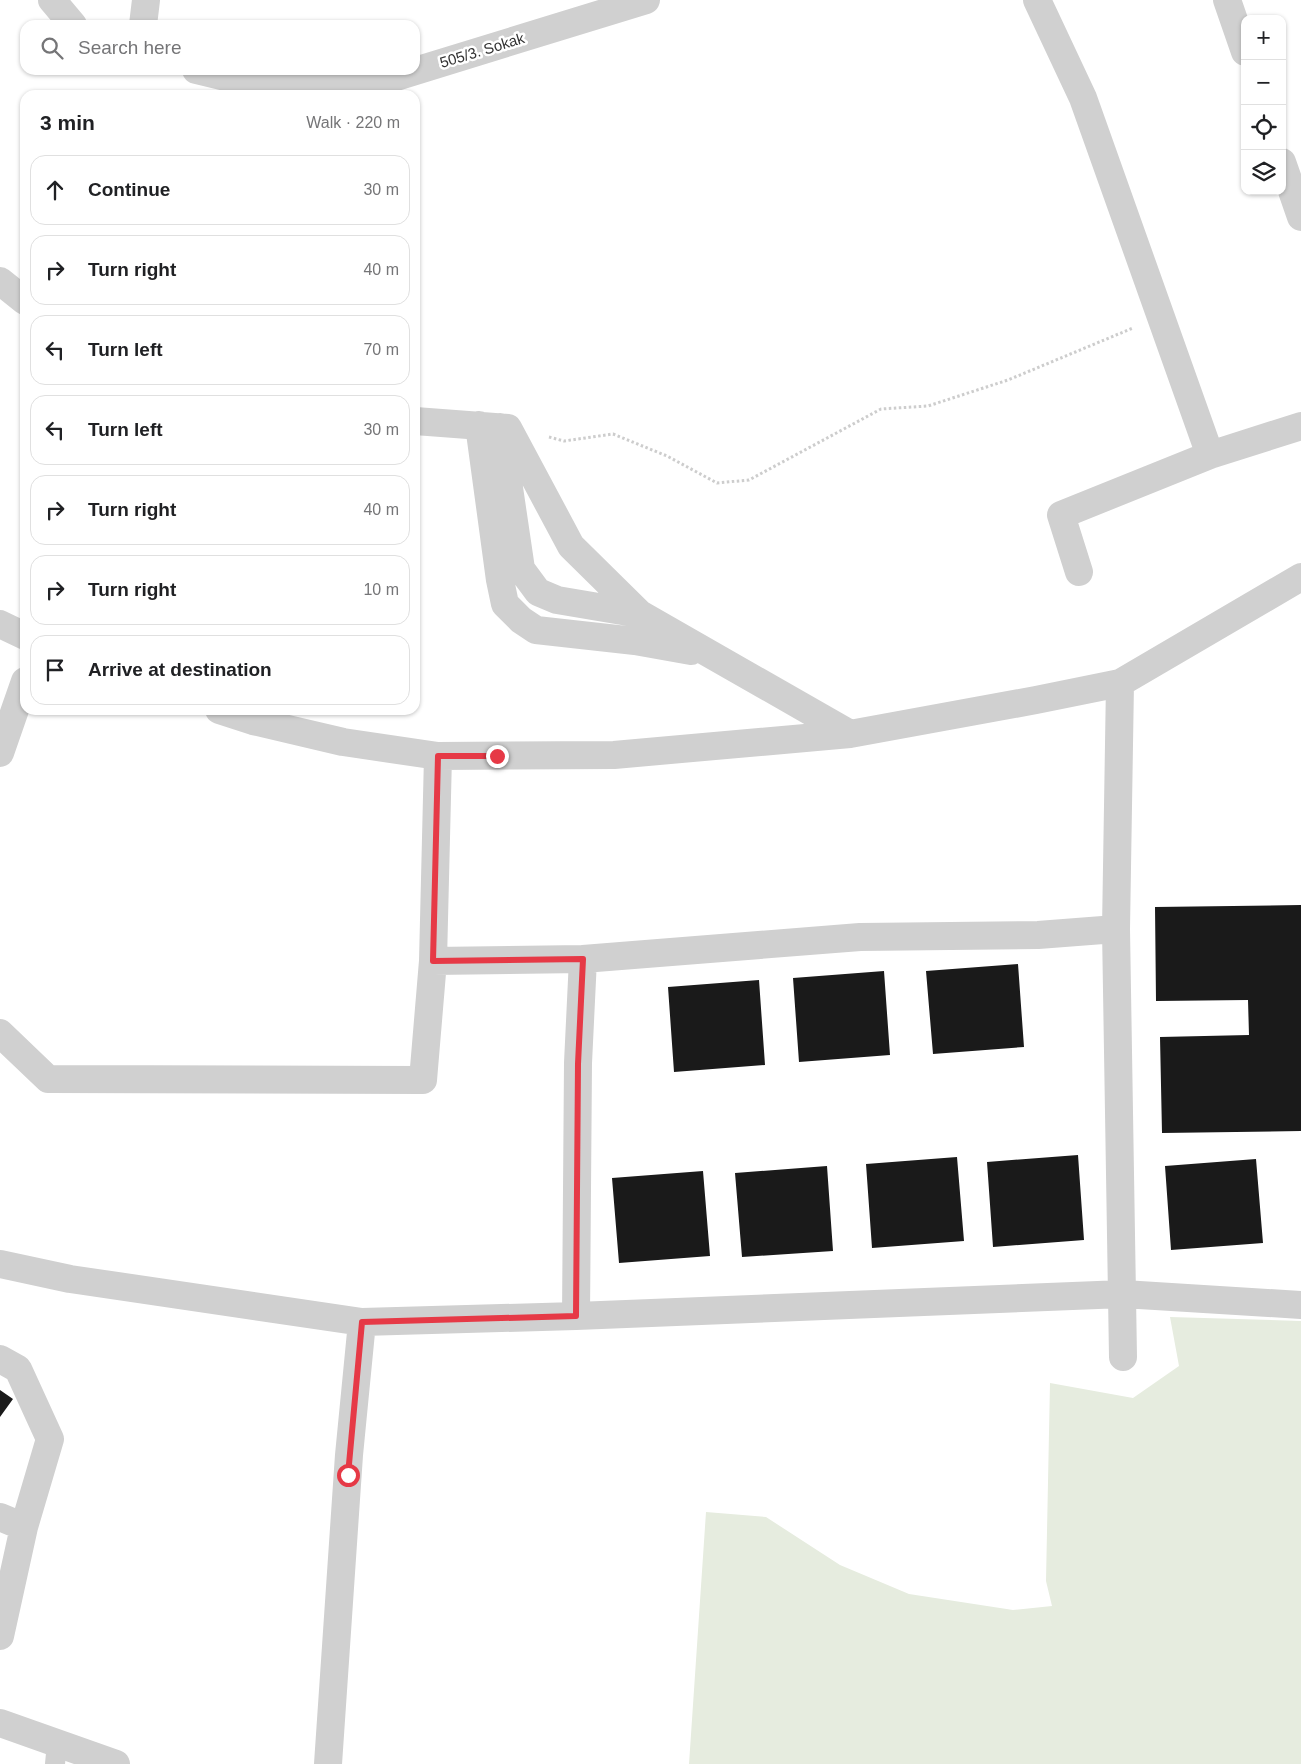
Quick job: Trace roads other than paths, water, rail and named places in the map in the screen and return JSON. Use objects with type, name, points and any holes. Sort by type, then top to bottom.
[{"type":"street","points":[[52,0],[69,20]]},
{"type":"street","points":[[144,20],[146,0]]},
{"type":"street","name":"505/3. Sokak","points":[[420,70],[646,0]]},
{"type":"street","points":[[1037,0],[1083,98],[1210,454]]},
{"type":"street","points":[[1227,0],[1241,40]]},
{"type":"street","name":"505/3. Sokak","points":[[214,75],[225,78],[386,80],[402,75]]},
{"type":"street","points":[[1286,174],[1301,217]]},
{"type":"street","points":[[0,280],[20,297]]},
{"type":"street","points":[[420,421],[496,427]]},
{"type":"street","points":[[1078,572],[1061,515],[1210,454],[1301,426]]},
{"type":"street","points":[[496,427],[571,546],[640,614],[850,734]]},
{"type":"street","points":[[496,427],[521,569],[538,592],[557,600],[640,614]]},
{"type":"street","points":[[496,427],[501,588],[505,604],[521,620],[536,630],[635,641],[710,654]]},
{"type":"street","points":[[234,715],[343,742],[438,756],[614,755],[850,734],[1120,683],[1301,577]]},
{"type":"street","points":[[0,624],[20,634]]},
{"type":"street","points":[[1120,683],[1116,929],[1123,1357]]},
{"type":"street","points":[[0,753],[20,695]]},
{"type":"street","points":[[0,1034],[48,1079],[423,1080],[433,961],[438,756]]},
{"type":"street","points":[[433,961],[583,959],[860,937],[1038,935],[1116,929]]},
{"type":"street","points":[[576,1316],[578,1064],[583,959]]},
{"type":"street","points":[[0,1264],[70,1279],[362,1322],[576,1316],[1123,1294],[1301,1305]]},
{"type":"street","points":[[328,1764],[349,1456],[362,1322]]},
{"type":"street","points":[[0,1359],[18,1369],[50,1439],[12,1522],[0,1636]]},
{"type":"street","points":[[0,1723],[56,1754],[116,1764]]}]
